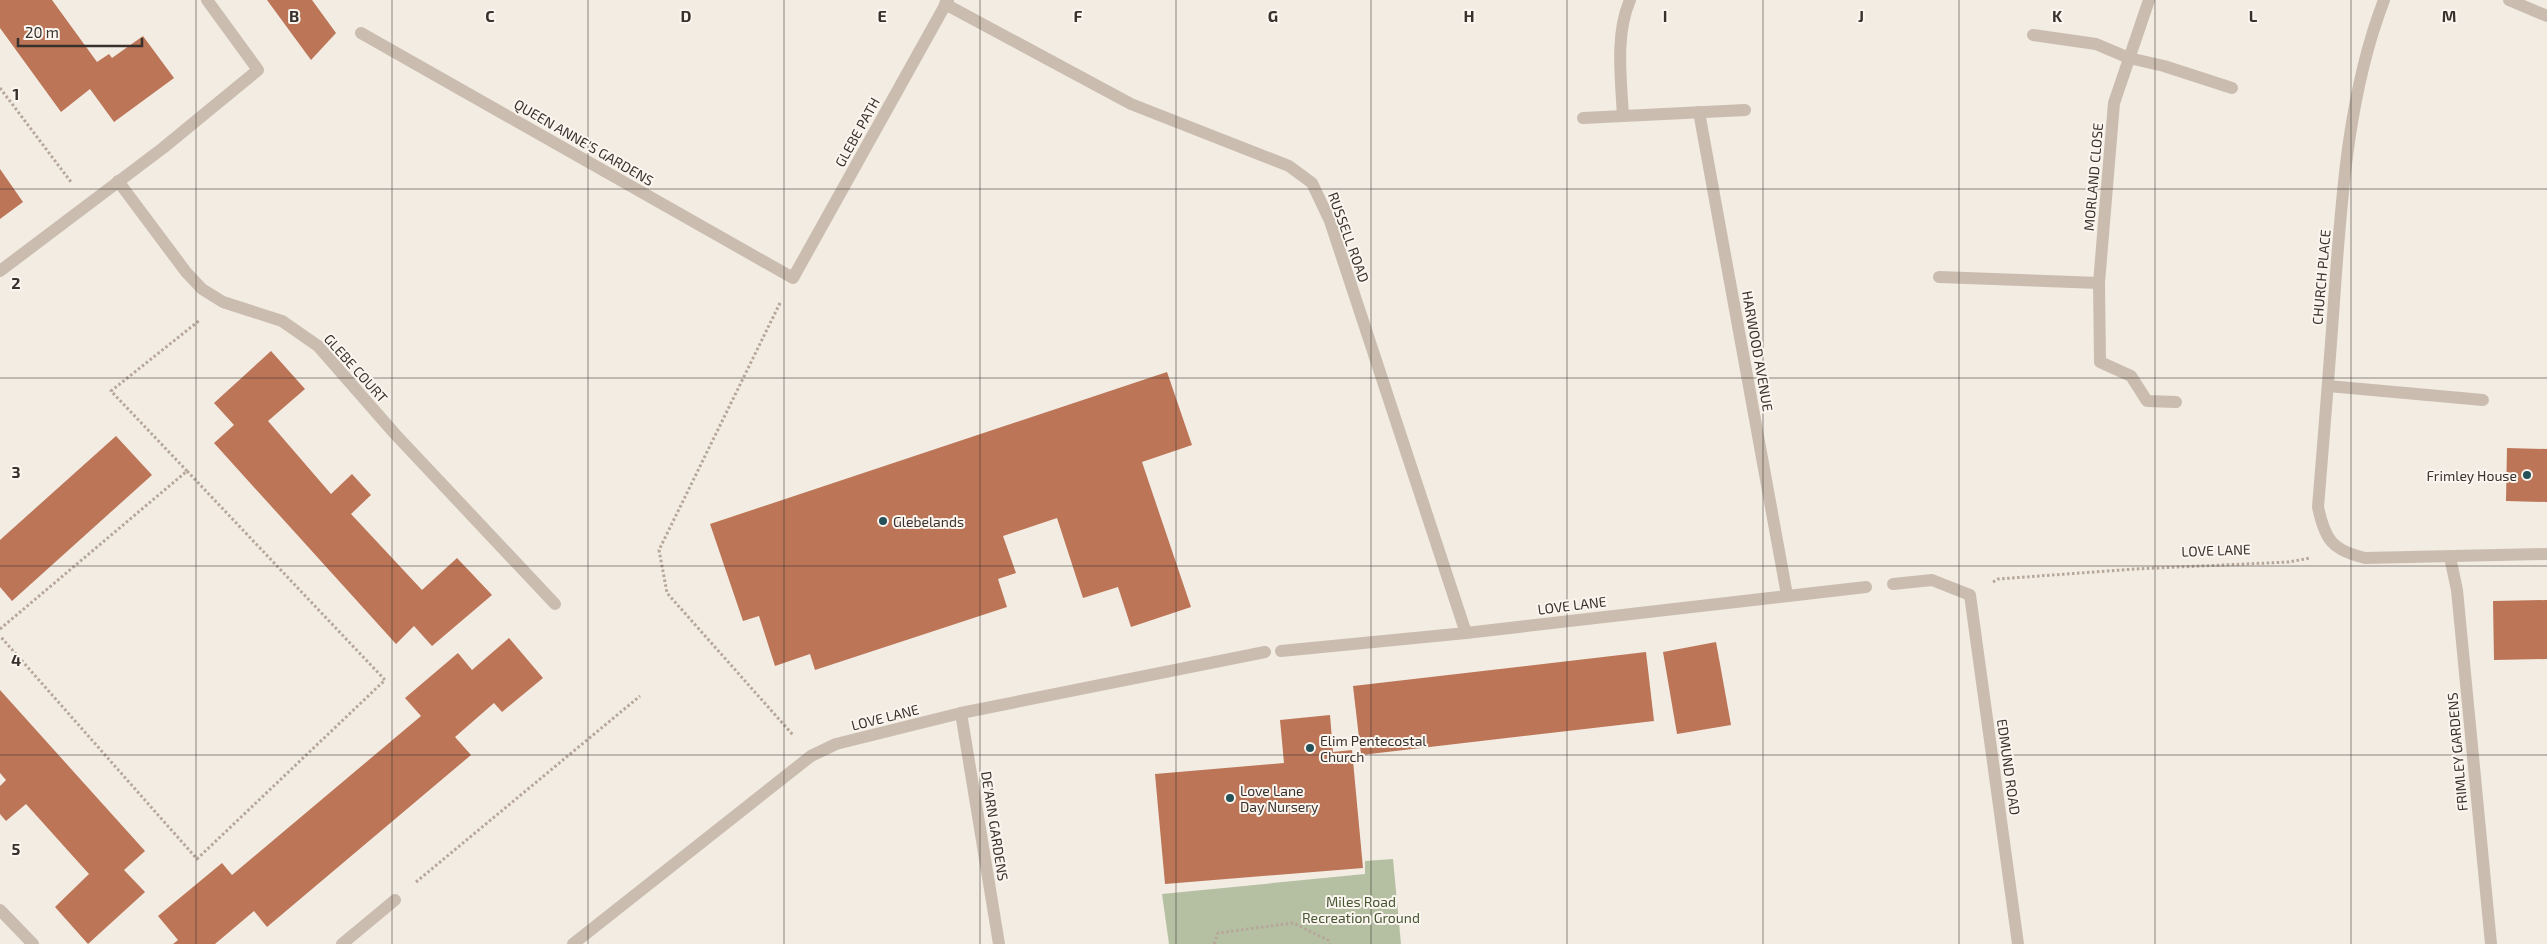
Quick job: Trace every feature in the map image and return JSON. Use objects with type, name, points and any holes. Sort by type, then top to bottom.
[{"type":"street","points":[[0,271],[118,181],[258,70],[207,0]]},
{"type":"street","points":[[1623,116],[1621,60],[1624,14],[1630,0]]},
{"type":"street","name":"MORLAND CLOSE","points":[[2149,0],[2114,103],[2099,283],[2100,362],[2131,376],[2146,401],[2176,402]]},
{"type":"street","name":"CHURCH PLACE","points":[[2343,552],[2330,543],[2322,528],[2318,507],[2339,238],[2352,123],[2370,36],[2384,0]]},
{"type":"street","points":[[2509,0],[2547,16]]},
{"type":"street","name":"GLEBE PATH","points":[[793,278],[947,2]]},
{"type":"street","name":"RUSSELL ROAD","points":[[947,2],[1131,104],[1289,166],[1312,183],[1330,221],[1466,633]]},
{"type":"street","name":"QUEEN ANNE'S GARDENS","points":[[361,33],[793,278]]},
{"type":"street","points":[[2033,35],[2096,44],[2129,58],[2164,66],[2232,88]]},
{"type":"street","points":[[1583,118],[1745,110]]},
{"type":"street","name":"HARWOOD AVENUE","points":[[1699,112],[1787,595]]},
{"type":"street","name":"GLEBE COURT","points":[[118,181],[186,272],[202,288],[223,302],[282,321],[318,346],[396,434],[555,604]]},
{"type":"street","points":[[1939,277],[2099,283]]},
{"type":"street","points":[[2328,386],[2483,400]]},
{"type":"street","points":[[2343,552],[2365,558],[2547,554]]},
{"type":"street","name":"FRIMLEY GARDENS","points":[[2450,557],[2457,590],[2491,944]]},
{"type":"street","points":[[1893,584],[1932,580],[1970,595]]},
{"type":"street","name":"LOVE LANE","points":[[1282,651],[1466,633],[1866,587]]},
{"type":"street","name":"EDMUND ROAD","points":[[1970,595],[2018,944]]},
{"type":"street","name":"LOVE LANE","points":[[573,944],[811,756],[836,744],[962,713],[1265,652]]},
{"type":"street","name":"DE'ARN GARDENS","points":[[962,713],[999,944]]},
{"type":"street","points":[[342,944],[395,900]]},
{"type":"street","points":[[0,910],[33,944]]},
{"type":"path","points":[[0,88],[88,204]]},
{"type":"path","points":[[793,278],[660,550],[667,593],[811,756]]},
{"type":"path","points":[[0,636],[198,860],[385,680],[111,391],[223,302]]},
{"type":"path","points":[[0,629],[188,471]]},
{"type":"path","name":"LOVE LANE","points":[[1970,595],[1998,578],[2135,568],[2289,562],[2343,552]]},
{"type":"path","points":[[395,900],[640,696]]},
{"type":"path","points":[[1214,944],[1218,934],[1293,923],[1328,940],[1330,944]]},
{"type":"green space","name":"Miles Road Recreation Ground","points":[[1393,859],[1401,944],[1169,944],[1162,894],[1365,874],[1365,861]]},
{"type":"building","points":[[0,0],[52,0],[97,62],[109,54],[112,58],[143,36],[174,78],[114,122],[90,89],[61,112],[0,28]]},
{"type":"building","points":[[267,0],[312,0],[336,33],[311,60]]},
{"type":"building","points":[[0,169],[23,202],[0,219]]},
{"type":"building","points":[[271,351],[305,389],[268,421],[331,494],[352,474],[371,495],[351,514],[422,590],[457,558],[492,595],[432,646],[414,626],[396,644],[214,443],[234,425],[214,403]]},
{"type":"building","name":"Glebelands","points":[[1167,372],[1192,445],[1142,462],[1191,607],[1131,627],[1118,587],[1083,598],[1057,518],[1003,536],[1016,573],[998,579],[1007,607],[815,670],[810,654],[775,666],[759,616],[743,621],[710,524]]},
{"type":"building","points":[[116,436],[152,475],[12,601],[0,587],[0,540]]},
{"type":"building","name":"Frimley House","points":[[2507,448],[2547,449],[2547,502],[2506,501]]},
{"type":"building","points":[[2547,600],[2547,659],[2494,660],[2493,601]]},
{"type":"building","points":[[509,638],[543,678],[502,712],[494,703],[455,737],[471,755],[267,927],[254,911],[215,944],[173,944],[178,940],[158,916],[222,863],[232,875],[421,716],[405,698],[458,653],[472,670]]},
{"type":"building","points":[[1716,642],[1731,725],[1677,734],[1663,652]]},
{"type":"building","points":[[1646,652],[1654,721],[1361,755],[1353,686]]},
{"type":"building","points":[[0,690],[145,851],[124,870],[145,892],[88,944],[55,907],[89,874],[26,804],[6,821],[0,814],[0,786],[6,780],[0,773]]},
{"type":"building","points":[[1330,715],[1333,752],[1352,750],[1363,868],[1165,884],[1155,774],[1284,763],[1280,720]]},
{"type":"place","name":"Frimley House","points":[[2527,475]]},
{"type":"place","name":"Glebelands","points":[[883,521]]},
{"type":"place","name":"Elim Pentecostal Church","points":[[1310,748]]},
{"type":"place","name":"Love Lane Day Nursery","points":[[1230,798]]}]
